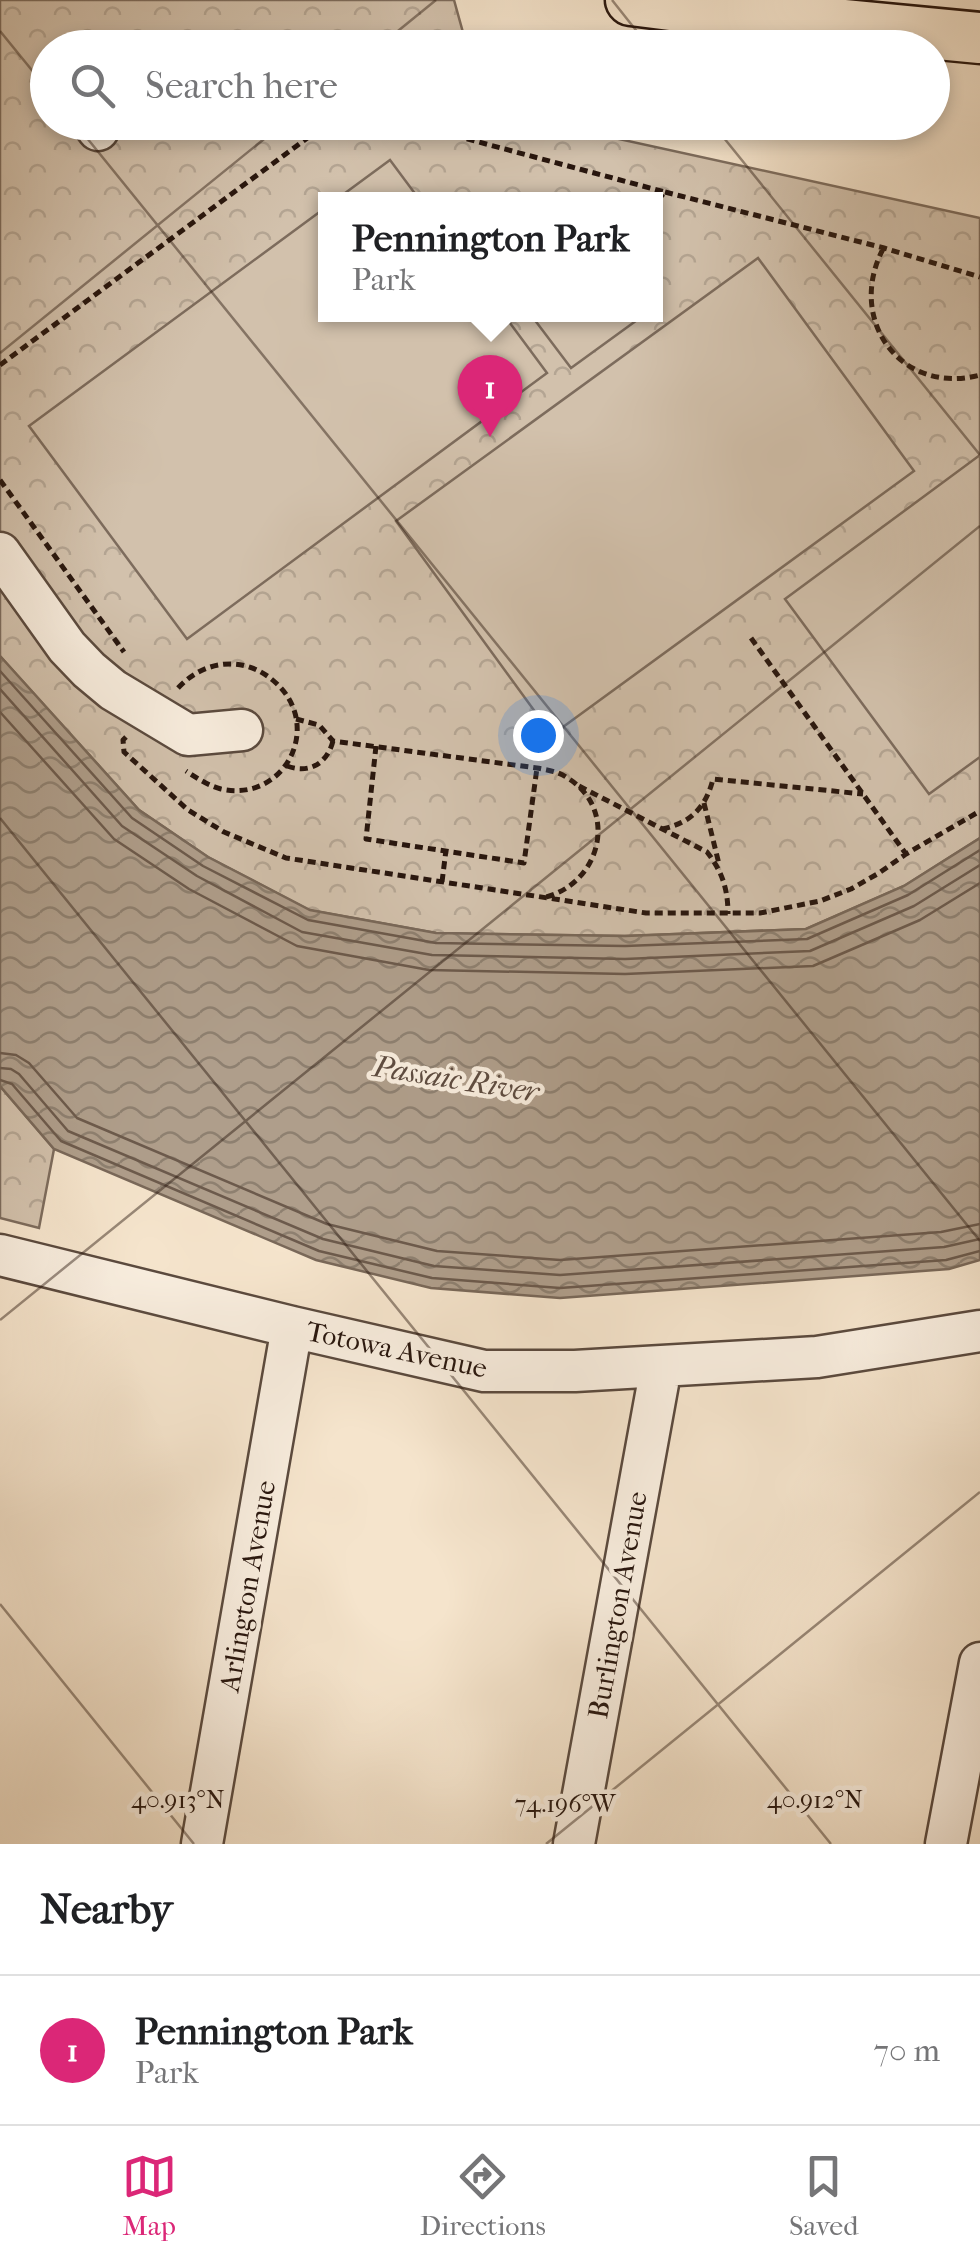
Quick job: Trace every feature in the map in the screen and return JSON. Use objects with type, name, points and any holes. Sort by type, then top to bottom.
[{"type":"main road","points":[[631,0],[779,9],[925,30]]},
{"type":"main road","points":[[950,34],[980,38]]},
{"type":"street","points":[[0,553],[67,647],[113,690],[188,735],[242,730]]},
{"type":"street","name":"Totowa Avenue","points":[[0,1255],[484,1371],[574,1371],[818,1357],[980,1332]]},
{"type":"street","name":"Arlington Avenue","points":[[202,1844],[292,1328]]},
{"type":"street","name":"Burlington Avenue","points":[[574,1844],[660,1367]]},
{"type":"street","points":[[946,1844],[980,1663]]},
{"type":"path","points":[[0,365],[305,140]]},
{"type":"path","points":[[471,140],[884,248],[980,277]]},
{"type":"path","points":[[884,248],[871,280],[870,298],[872,316],[888,347],[915,370],[932,376],[948,380],[980,375]]},
{"type":"path","points":[[0,480],[124,652]]},
{"type":"path","points":[[751,638],[906,854]]},
{"type":"path","points":[[173,695],[182,683],[208,667],[239,664],[254,668],[282,688],[291,703],[298,736],[286,766],[262,784],[232,790],[204,783],[176,763]]},
{"type":"path","points":[[296,719],[319,726],[333,740],[536,768],[565,776],[706,852],[721,873]]},
{"type":"path","points":[[130,731],[123,740],[124,752],[188,810],[224,832],[286,858],[646,913],[775,911],[820,901],[880,873],[980,811]]},
{"type":"path","points":[[286,766],[307,769],[318,765],[331,750],[333,740]]},
{"type":"path","points":[[376,746],[366,838],[524,863],[536,768]]},
{"type":"path","points":[[662,829],[686,821],[704,803],[713,779],[863,794]]},
{"type":"path","points":[[543,897],[570,887],[589,866],[595,852],[598,839],[594,809],[577,785]]},
{"type":"path","points":[[704,803],[726,884],[728,914]]},
{"type":"path","points":[[442,882],[446,850]]},
{"type":"green space","points":[[0,0],[454,0],[462,30],[30,30],[30,140],[624,140],[980,218],[980,838],[904,886],[806,929],[625,936],[436,933],[309,910],[208,857],[139,810],[0,656]]},
{"type":"green space","points":[[390,160],[414,192],[347,192]]},
{"type":"green space","points":[[318,213],[318,322],[509,322],[547,373],[187,639],[29,426]]},
{"type":"green space","points":[[758,258],[914,471],[552,735],[396,521]]},
{"type":"green space","points":[[536,322],[634,322],[571,368]]},
{"type":"green space","points":[[980,455],[980,757],[929,794],[785,599]]},
{"type":"green space","points":[[0,1086],[54,1149],[39,1228],[0,1218]]},
{"type":"water","name":"Passaic River","points":[[0,656],[139,810],[208,857],[310,910],[436,933],[625,936],[806,929],[904,886],[980,838],[980,1260],[949,1269],[560,1298],[431,1288],[316,1260],[54,1149],[0,1086]]},
{"type":"place","name":"Pennington Park","points":[[490,437]]}]
